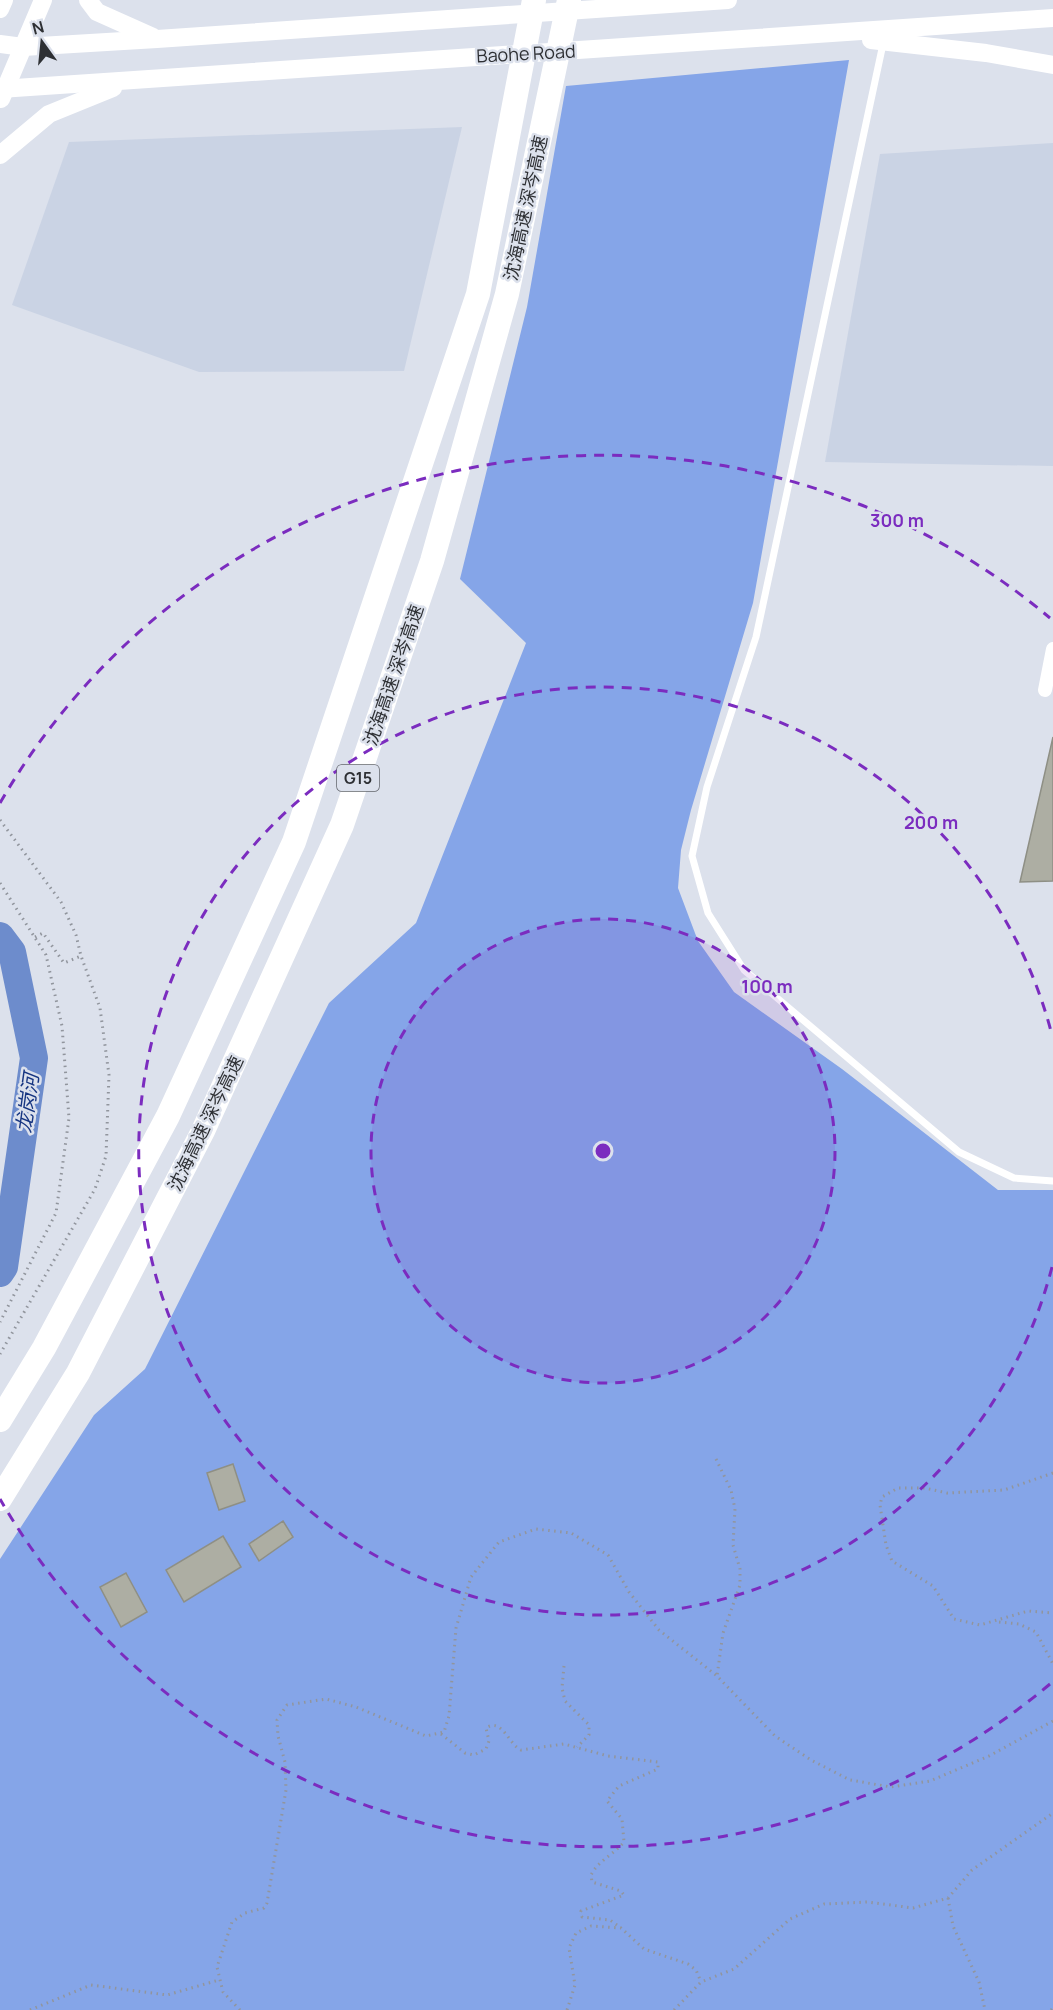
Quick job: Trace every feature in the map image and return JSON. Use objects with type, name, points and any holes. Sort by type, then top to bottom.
[{"type":"highway","name":"沈海高速 深岑高速","points":[[0,1420],[44,1348],[168,1116],[294,842],[478,294],[534,0]]},
{"type":"highway","name":"沈海高速 深岑高速","points":[[0,1499],[78,1373],[203,1131],[342,825],[432,561],[507,294],[569,0]]},
{"type":"main road","points":[[0,9],[4,0]]},
{"type":"main road","points":[[2,93],[43,0]]},
{"type":"main road","points":[[88,0],[97,12],[157,39]]},
{"type":"main road","points":[[0,44],[23,47],[157,39],[728,0]]},
{"type":"main road","name":"Baohe Road","points":[[2,93],[145,78],[1053,18]]},
{"type":"main road","points":[[821,35],[986,53],[1053,65]]},
{"type":"main road","points":[[0,155],[49,114],[74,102],[145,78]]},
{"type":"street","points":[[1045,690],[1053,649]]},
{"type":"lane","points":[[883,41],[756,637],[707,787],[692,856],[708,913],[744,970],[959,1152],[1014,1178],[1053,1181]]},
{"type":"path","points":[[0,820],[61,902],[76,935],[81,956],[100,1008],[109,1075],[106,1156],[95,1189],[0,1354]]},
{"type":"path","points":[[0,883],[46,955],[62,1026],[69,1118],[56,1213],[0,1322]]},
{"type":"path","points":[[35,937],[43,933],[64,963],[81,956]]},
{"type":"path","points":[[716,1459],[731,1490],[735,1509],[733,1539],[740,1569],[740,1585],[723,1633],[717,1676]]},
{"type":"path","points":[[1053,1473],[1004,1490],[947,1492],[898,1488],[882,1497],[880,1505],[886,1545],[892,1561],[933,1586],[954,1620],[980,1625],[997,1622],[1028,1611],[1053,1613]]},
{"type":"path","points":[[240,2010],[223,1992],[217,1966],[232,1922],[245,1913],[264,1908],[267,1903],[286,1790],[285,1762],[278,1736],[277,1720],[287,1705],[326,1699],[356,1707],[426,1736],[444,1732],[448,1724],[456,1628],[471,1577],[499,1542],[536,1529],[571,1533],[608,1555],[629,1593],[659,1630],[717,1676],[775,1736],[811,1760],[850,1780],[891,1787],[930,1781],[989,1756],[1053,1721]]},
{"type":"path","points":[[997,1622],[1019,1624],[1036,1632],[1043,1642],[1048,1659],[1053,1664]]},
{"type":"path","points":[[564,1666],[562,1688],[565,1701],[589,1725],[589,1735],[577,1747]]},
{"type":"path","points":[[441,1734],[465,1753],[474,1755],[486,1749],[489,1741],[486,1728],[496,1725],[504,1731],[515,1748],[521,1750],[555,1744],[577,1747],[608,1756],[656,1760],[660,1765],[653,1773],[619,1786],[607,1801],[622,1820],[624,1842],[615,1853],[594,1869],[591,1875],[592,1882],[621,1891],[624,1895],[581,1911],[582,1917],[610,1920],[644,1949],[688,1964],[696,1970],[701,1982]]},
{"type":"path","points":[[674,2010],[701,1982],[734,1969],[790,1919],[824,1904],[868,1902],[913,1908],[948,1898],[972,1870],[1053,1813]]},
{"type":"path","points":[[948,1898],[953,1926],[979,1982],[985,2010]]},
{"type":"path","points":[[567,2010],[575,1985],[569,1948],[576,1934],[591,1926],[621,1928]]},
{"type":"path","points":[[30,2010],[91,1985],[167,1995],[219,1980]]},
{"type":"shaded area","points":[[849,60],[753,603],[691,810],[681,850],[678,888],[698,941],[734,992],[842,1069],[998,1190],[1053,1190],[1053,2010],[0,2010],[0,1559],[94,1415],[145,1369],[329,1003],[416,923],[526,643],[460,579],[527,307],[566,86]]},
{"type":"shaded area","points":[[462,127],[404,371],[199,372],[12,305],[69,142]]},
{"type":"shaded area","points":[[1053,143],[1053,466],[825,462],[880,154]]},
{"type":"building","points":[[1053,737],[1053,881],[1020,882]]},
{"type":"building","points":[[233,1464],[245,1501],[219,1510],[207,1473]]},
{"type":"building","points":[[283,1521],[293,1537],[259,1561],[249,1544]]},
{"type":"building","points":[[223,1536],[241,1567],[184,1602],[166,1570]]},
{"type":"building","points":[[126,1573],[147,1612],[121,1627],[100,1587]]},
{"type":"waterway","name":"龙岗河","points":[[0,936],[12,952],[34,1058],[4,1267],[0,1273]]}]
